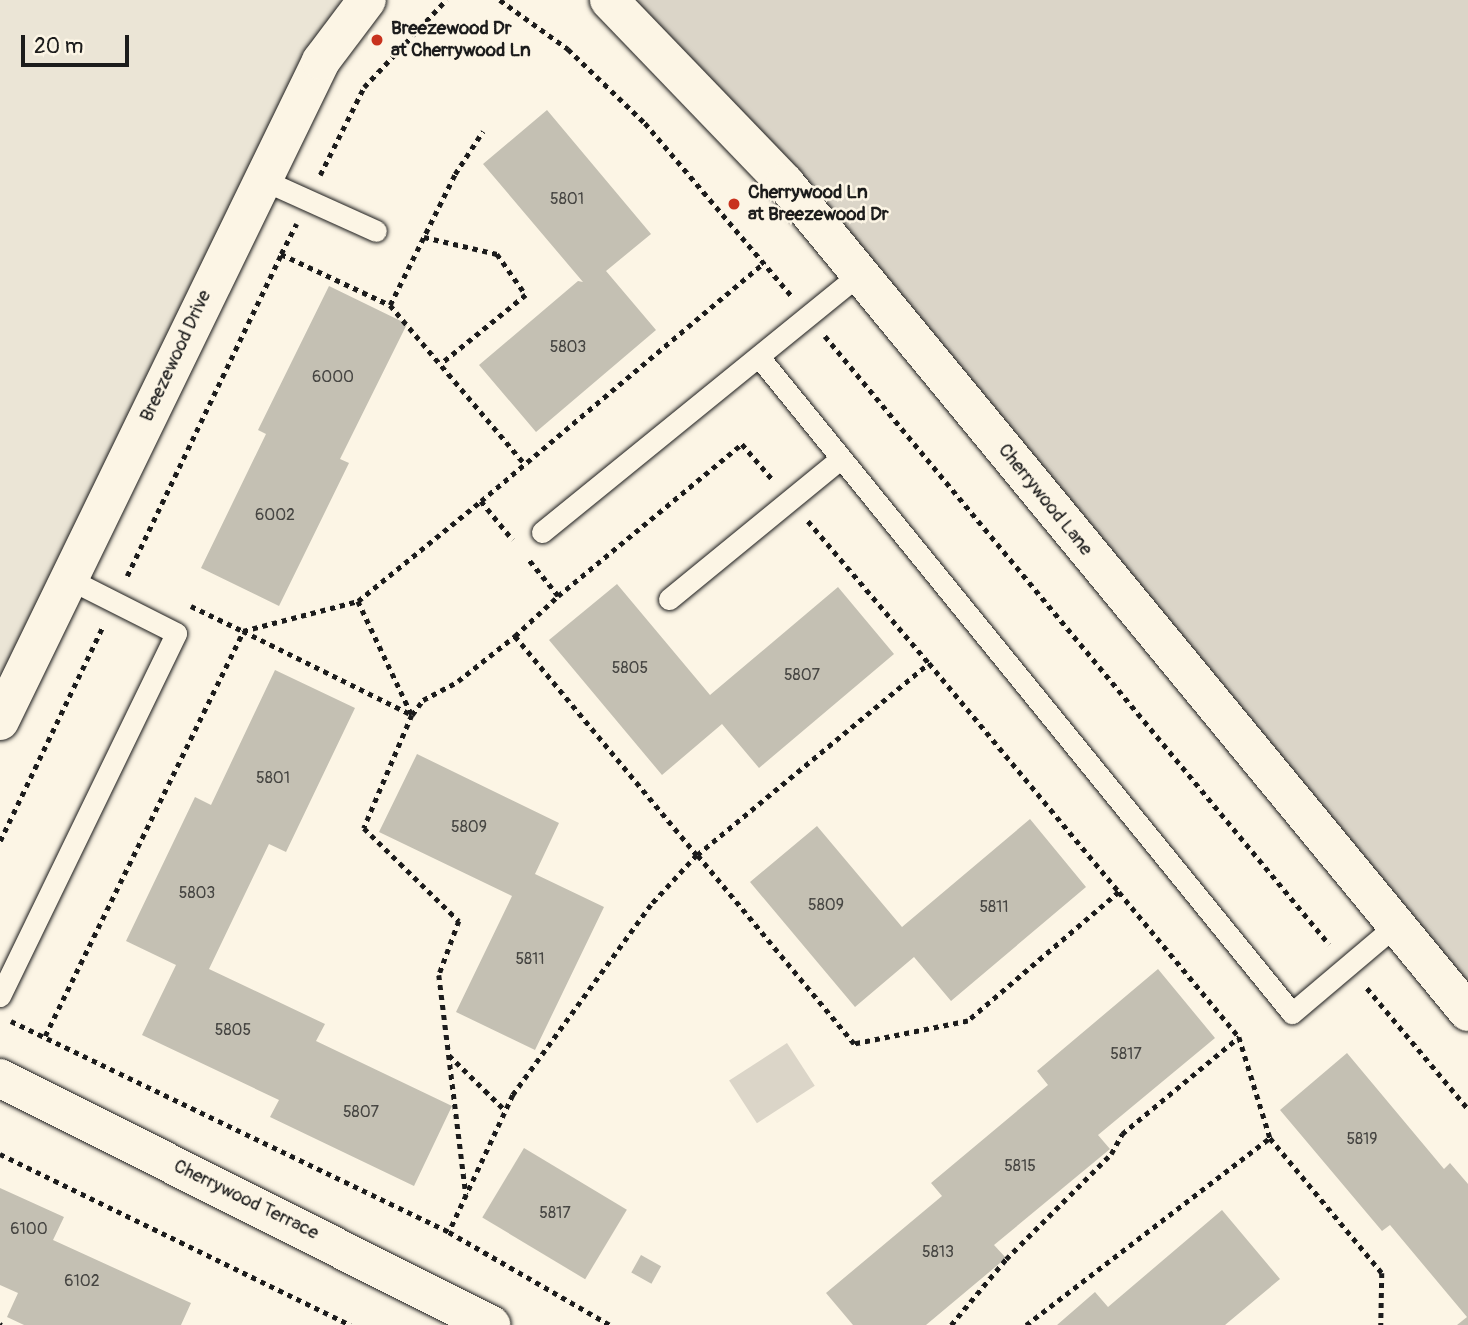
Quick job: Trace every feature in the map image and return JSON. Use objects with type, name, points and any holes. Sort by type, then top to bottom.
[{"type":"street","name":"Cherrywood Lane","points":[[609,0],[785,183],[1468,1012]]},
{"type":"street","name":"Breezewood Drive","points":[[0,721],[261,179],[321,61],[360,2]]},
{"type":"street","name":"Cherrywood Terrace","points":[[0,1078],[491,1325]]},
{"type":"lane","points":[[261,179],[376,231]]},
{"type":"lane","points":[[542,532],[859,274]]},
{"type":"lane","points":[[759,357],[1292,1013],[1395,926]]},
{"type":"lane","points":[[669,599],[841,458]]},
{"type":"lane","points":[[0,996],[176,633],[69,579]]},
{"type":"path","points":[[0,841],[281,254],[364,87],[446,0]]},
{"type":"path","points":[[500,0],[568,49],[645,123],[1468,1109]]},
{"type":"path","points":[[390,305],[482,131]]},
{"type":"path","points":[[424,237],[497,254],[526,295],[441,364]]},
{"type":"path","points":[[281,254],[390,305],[526,464]]},
{"type":"path","points":[[46,1036],[243,631],[359,601],[764,263]]},
{"type":"path","points":[[481,501],[516,543]]},
{"type":"path","points":[[466,1194],[439,975],[459,921],[364,828],[412,715],[423,700],[458,681],[515,636],[558,596],[524,554]]},
{"type":"path","points":[[128,574],[139,580]]},
{"type":"path","points":[[359,601],[412,715]]},
{"type":"path","points":[[185,603],[412,715]]},
{"type":"path","points":[[515,636],[854,1044],[968,1021],[1119,892]]},
{"type":"path","points":[[449,1232],[505,1110],[579,999],[651,905],[697,855],[929,663],[1239,1037],[1270,1138],[1382,1273],[1381,1325]]},
{"type":"path","points":[[0,1019],[46,1036],[449,1232],[610,1325]]},
{"type":"path","points":[[951,1325],[1006,1259],[1111,1154],[1122,1134],[1239,1037]]},
{"type":"path","points":[[448,1054],[505,1110]]},
{"type":"path","points":[[1026,1325],[1270,1138]]},
{"type":"path","points":[[0,1154],[351,1325]]},
{"type":"shaded area","points":[[0,0],[367,0],[0,721]]},
{"type":"shaded area","points":[[609,0],[1468,0],[1468,1012]]},
{"type":"shaded area","points":[[787,1043],[815,1086],[757,1123],[729,1081]]},
{"type":"building","points":[[547,110],[651,234],[606,271],[656,330],[536,432],[479,365],[578,281],[583,282],[483,164]]},
{"type":"building","points":[[329,286],[407,324],[340,459],[349,463],[279,606],[201,568],[266,434],[258,430]]},
{"type":"building","points":[[617,584],[710,695],[838,587],[894,654],[759,768],[722,724],[662,775],[549,640]]},
{"type":"building","points":[[275,670],[355,708],[286,852],[269,844],[209,969],[325,1024],[316,1041],[452,1106],[414,1186],[270,1117],[279,1100],[142,1035],[176,965],[126,941],[195,797],[211,805]]},
{"type":"building","points":[[417,754],[559,823],[535,874],[604,907],[535,1050],[456,1012],[512,896],[379,832]]},
{"type":"building","points":[[1030,819],[1086,887],[951,1001],[914,957],[855,1007],[750,882],[817,826],[902,927]]},
{"type":"building","points":[[1158,969],[1215,1038],[1098,1135],[1110,1149],[994,1245],[1006,1258],[926,1325],[853,1325],[826,1293],[942,1196],[931,1183],[1048,1085],[1037,1071]]},
{"type":"building","points":[[1347,1053],[1444,1169],[1450,1163],[1468,1184],[1468,1325],[1457,1325],[1467,1317],[1390,1225],[1382,1231],[1280,1110]]},
{"type":"building","points":[[524,1148],[627,1210],[585,1279],[482,1217]]},
{"type":"building","points":[[0,1188],[64,1217],[53,1240],[191,1303],[181,1325],[24,1325],[7,1317],[18,1293],[0,1285]]},
{"type":"building","points":[[1222,1210],[1280,1279],[1225,1325],[1057,1325],[1095,1292],[1108,1307]]},
{"type":"building","points":[[641,1255],[661,1266],[651,1284],[631,1272]]},
{"type":"place","name":"Breezewood Dr at Cherrywood Ln","points":[[377,40]]},
{"type":"place","name":"Cherrywood Ln at Breezewood Dr","points":[[734,204]]}]
